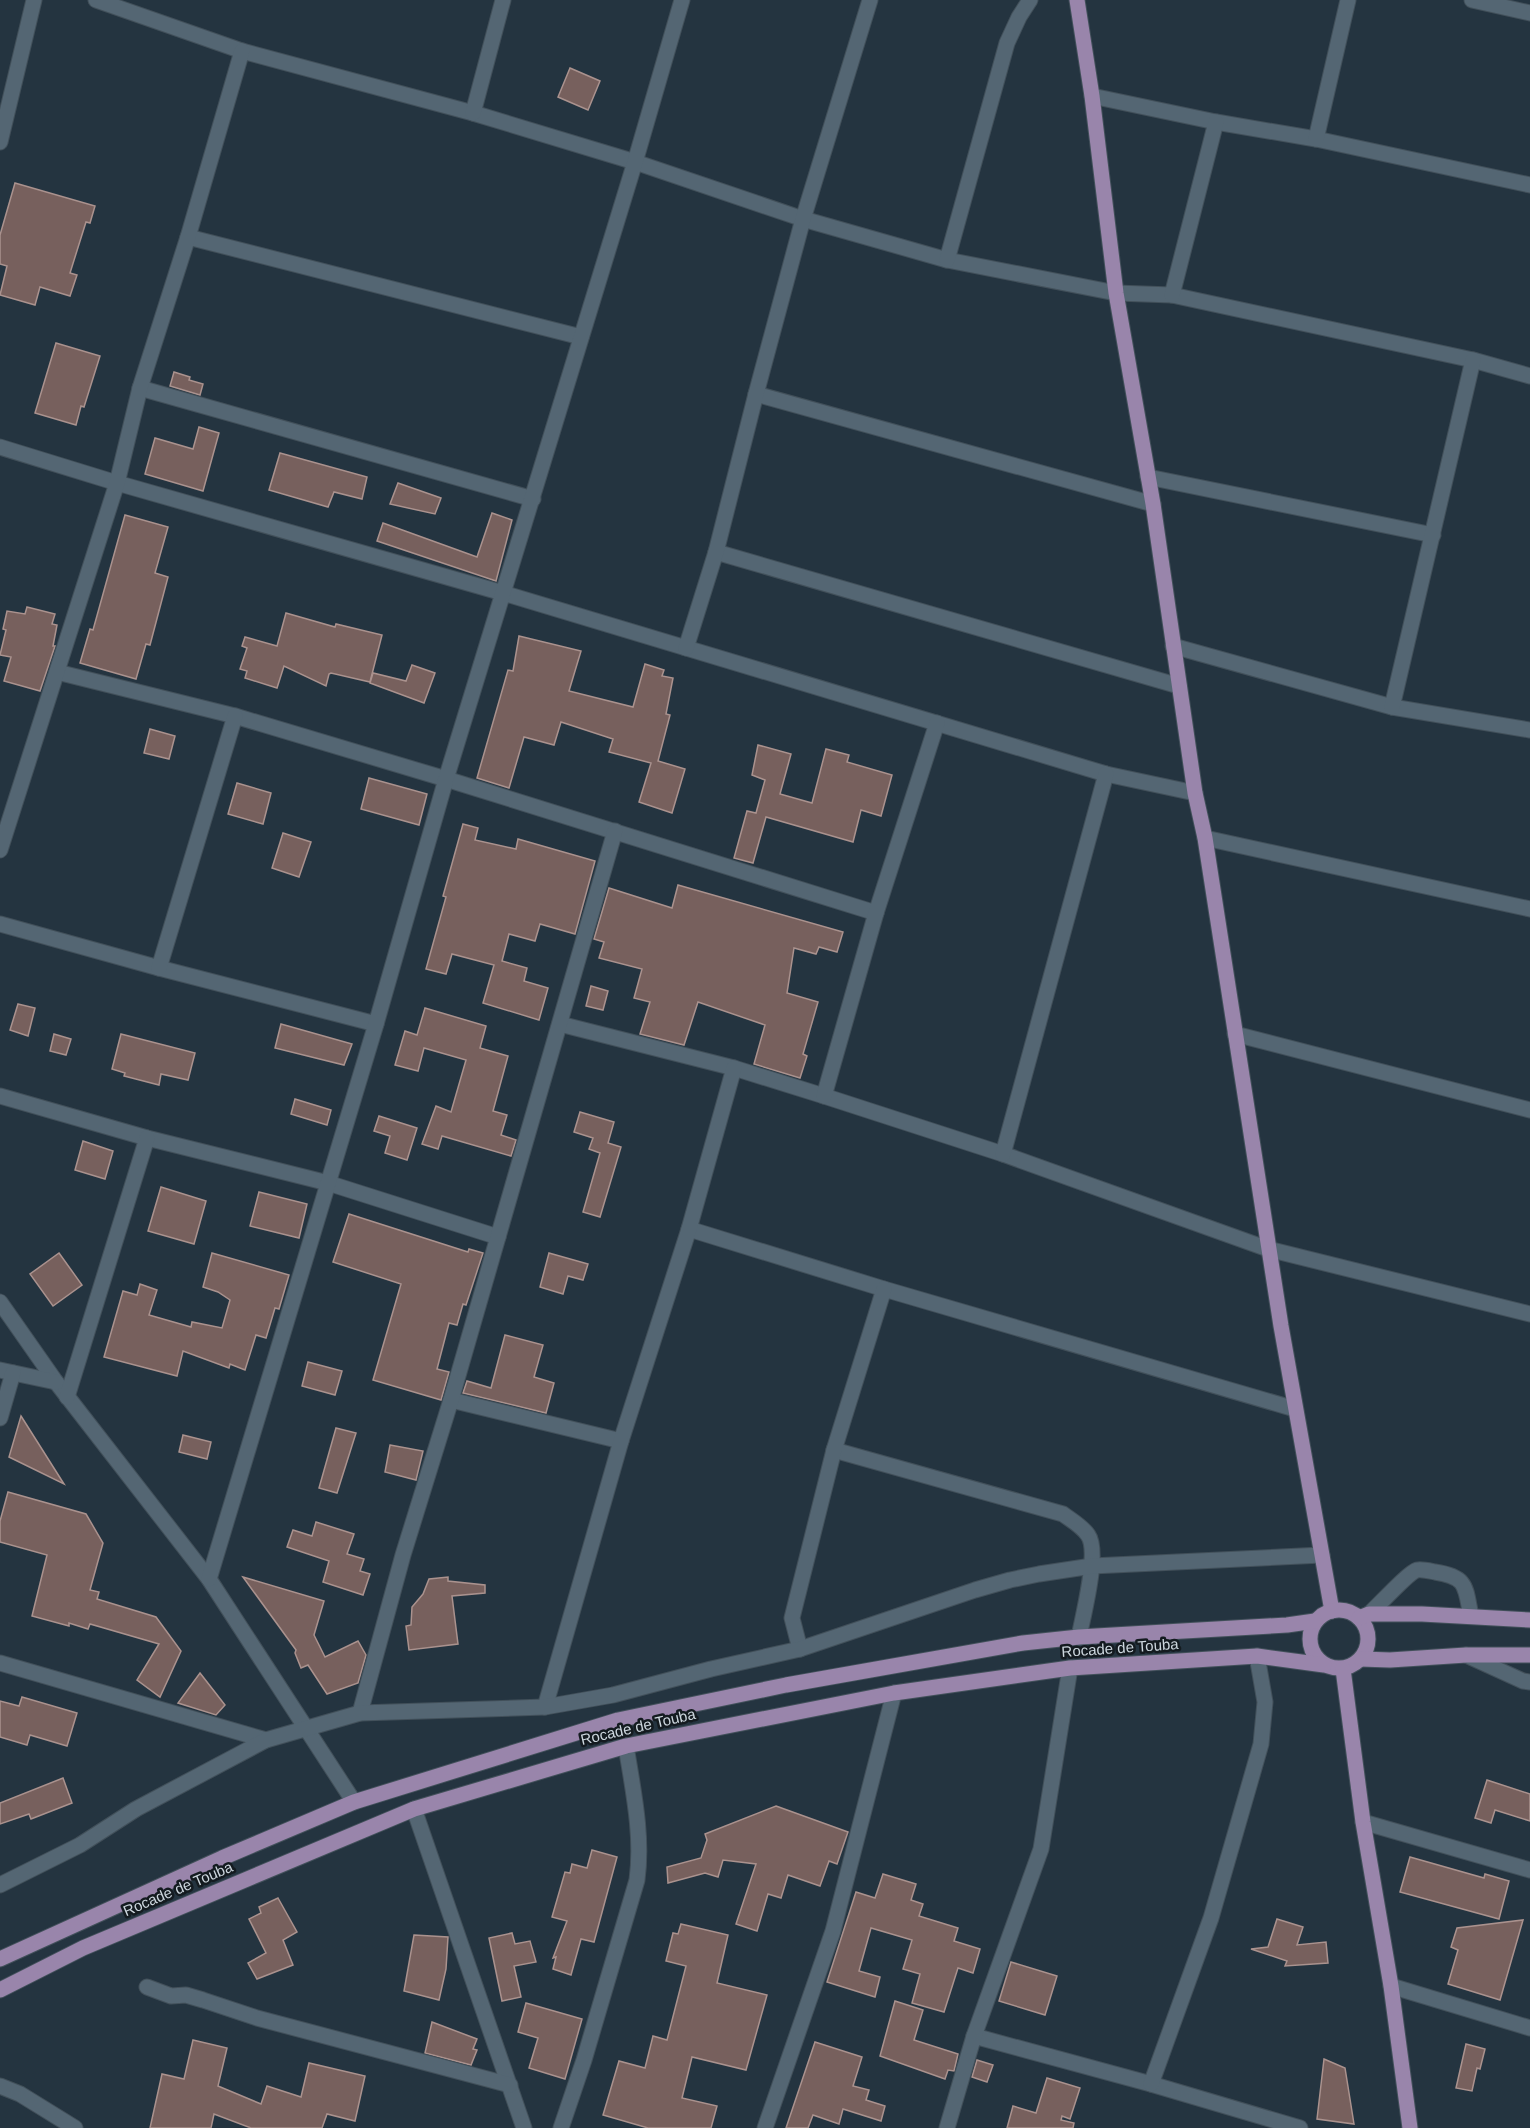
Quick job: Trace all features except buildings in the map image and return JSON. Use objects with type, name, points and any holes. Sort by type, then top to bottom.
[{"type":"main road","points":[[1077,0],[1092,96],[1116,293],[1153,504],[1195,794],[1205,838],[1223,968],[1268,1249],[1332,1611]]},
{"type":"main road","points":[[1364,1616],[1368,1638],[1367,1649],[1361,1659],[1343,1669],[1323,1665],[1311,1650],[1311,1630],[1316,1621],[1332,1611],[1342,1610],[1364,1616],[1471,1616],[1530,1620]]},
{"type":"main road","name":"Rocade de Touba","points":[[0,1959],[222,1858],[354,1802],[618,1720],[786,1684],[1023,1642],[1275,1626],[1316,1621]]},
{"type":"main road","points":[[1361,1659],[1530,1655]]},
{"type":"main road","name":"Rocade de Touba","points":[[0,1990],[83,1948],[414,1809],[626,1746],[894,1693],[1070,1668],[1257,1656],[1323,1665]]},
{"type":"main road","points":[[1343,1669],[1363,1822],[1391,1986],[1410,2128]]},
{"type":"street","points":[[0,142],[34,0]]},
{"type":"street","points":[[96,0],[242,51],[473,113],[635,162],[803,219],[947,260],[1116,293],[1172,295],[1473,360],[1530,376]]},
{"type":"street","points":[[473,113],[503,0]]},
{"type":"street","points":[[209,1579],[376,1024],[502,593],[533,499],[682,0]]},
{"type":"street","points":[[686,648],[716,552],[803,219],[870,0]]},
{"type":"street","points":[[947,260],[1007,43],[1030,0]]},
{"type":"street","points":[[1316,138],[1348,0]]},
{"type":"street","points":[[1472,0],[1530,13]]},
{"type":"street","points":[[0,850],[117,483],[140,388],[188,237],[242,51]]},
{"type":"street","points":[[1092,96],[1216,122],[1316,138],[1530,185]]},
{"type":"street","points":[[1172,295],[1216,122]]},
{"type":"street","points":[[188,237],[581,337]]},
{"type":"street","points":[[1392,707],[1434,536],[1473,360]]},
{"type":"street","points":[[140,388],[533,499]]},
{"type":"street","points":[[756,394],[1153,504]]},
{"type":"street","points":[[0,447],[117,483],[502,593],[1106,774],[1195,794]]},
{"type":"street","points":[[1148,477],[1434,536]]},
{"type":"street","points":[[716,552],[1179,686]]},
{"type":"street","points":[[1173,646],[1392,707],[1530,730]]},
{"type":"street","points":[[57,672],[235,716],[876,913]]},
{"type":"street","points":[[159,968],[235,716]]},
{"type":"street","points":[[824,1096],[876,913],[937,723]]},
{"type":"street","points":[[1003,1154],[1106,774]]},
{"type":"street","points":[[360,1713],[403,1555],[451,1400],[615,831]]},
{"type":"street","points":[[1205,838],[1530,909]]},
{"type":"street","points":[[0,924],[376,1024]]},
{"type":"street","points":[[560,1024],[734,1068],[824,1096],[1003,1154],[1268,1249],[1530,1314]]},
{"type":"street","points":[[1235,1034],[1530,1110]]},
{"type":"street","points":[[545,1707],[621,1441],[689,1229],[734,1068]]},
{"type":"street","points":[[0,1096],[147,1138],[328,1183],[498,1237]]},
{"type":"street","points":[[67,1397],[147,1138]]},
{"type":"street","points":[[689,1229],[884,1289],[1295,1409]]},
{"type":"street","points":[[800,1649],[792,1618],[834,1450],[884,1289]]},
{"type":"street","points":[[0,1302],[67,1397],[209,1579],[354,1802]]},
{"type":"street","points":[[0,1418],[7,1372],[56,1382]]},
{"type":"street","points":[[451,1400],[621,1441]]},
{"type":"street","points":[[834,1450],[1063,1514],[1078,1524],[1089,1536],[1092,1566],[1079,1637]]},
{"type":"street","points":[[0,1885],[80,1845],[136,1809],[266,1740],[360,1713],[545,1707],[613,1695],[711,1669],[800,1649],[1010,1580],[1092,1566],[1322,1555]]},
{"type":"street","points":[[1364,1616],[1409,1574],[1417,1570],[1453,1575],[1461,1581],[1465,1588],[1471,1616]]},
{"type":"street","points":[[1466,1655],[1530,1682]]},
{"type":"street","points":[[1151,2084],[1211,1918],[1261,1744],[1265,1702],[1257,1656]]},
{"type":"street","points":[[0,1662],[266,1740]]},
{"type":"street","points":[[947,2128],[974,2036],[1041,1849],[1070,1668]]},
{"type":"street","points":[[765,2128],[834,1931],[894,1693]]},
{"type":"street","points":[[613,1695],[618,1720]]},
{"type":"street","points":[[561,2128],[584,2060],[637,1880],[640,1858],[639,1837],[626,1746]]},
{"type":"street","points":[[414,1809],[524,2128]]},
{"type":"street","points":[[1363,1822],[1530,1870]]},
{"type":"street","points":[[1391,1986],[1530,2028]]},
{"type":"street","points":[[147,1987],[171,1996],[186,1995],[257,2018],[510,2085]]},
{"type":"street","points":[[974,2036],[1151,2084],[1300,2128]]},
{"type":"street","points":[[0,2086],[20,2094],[75,2128]]}]
